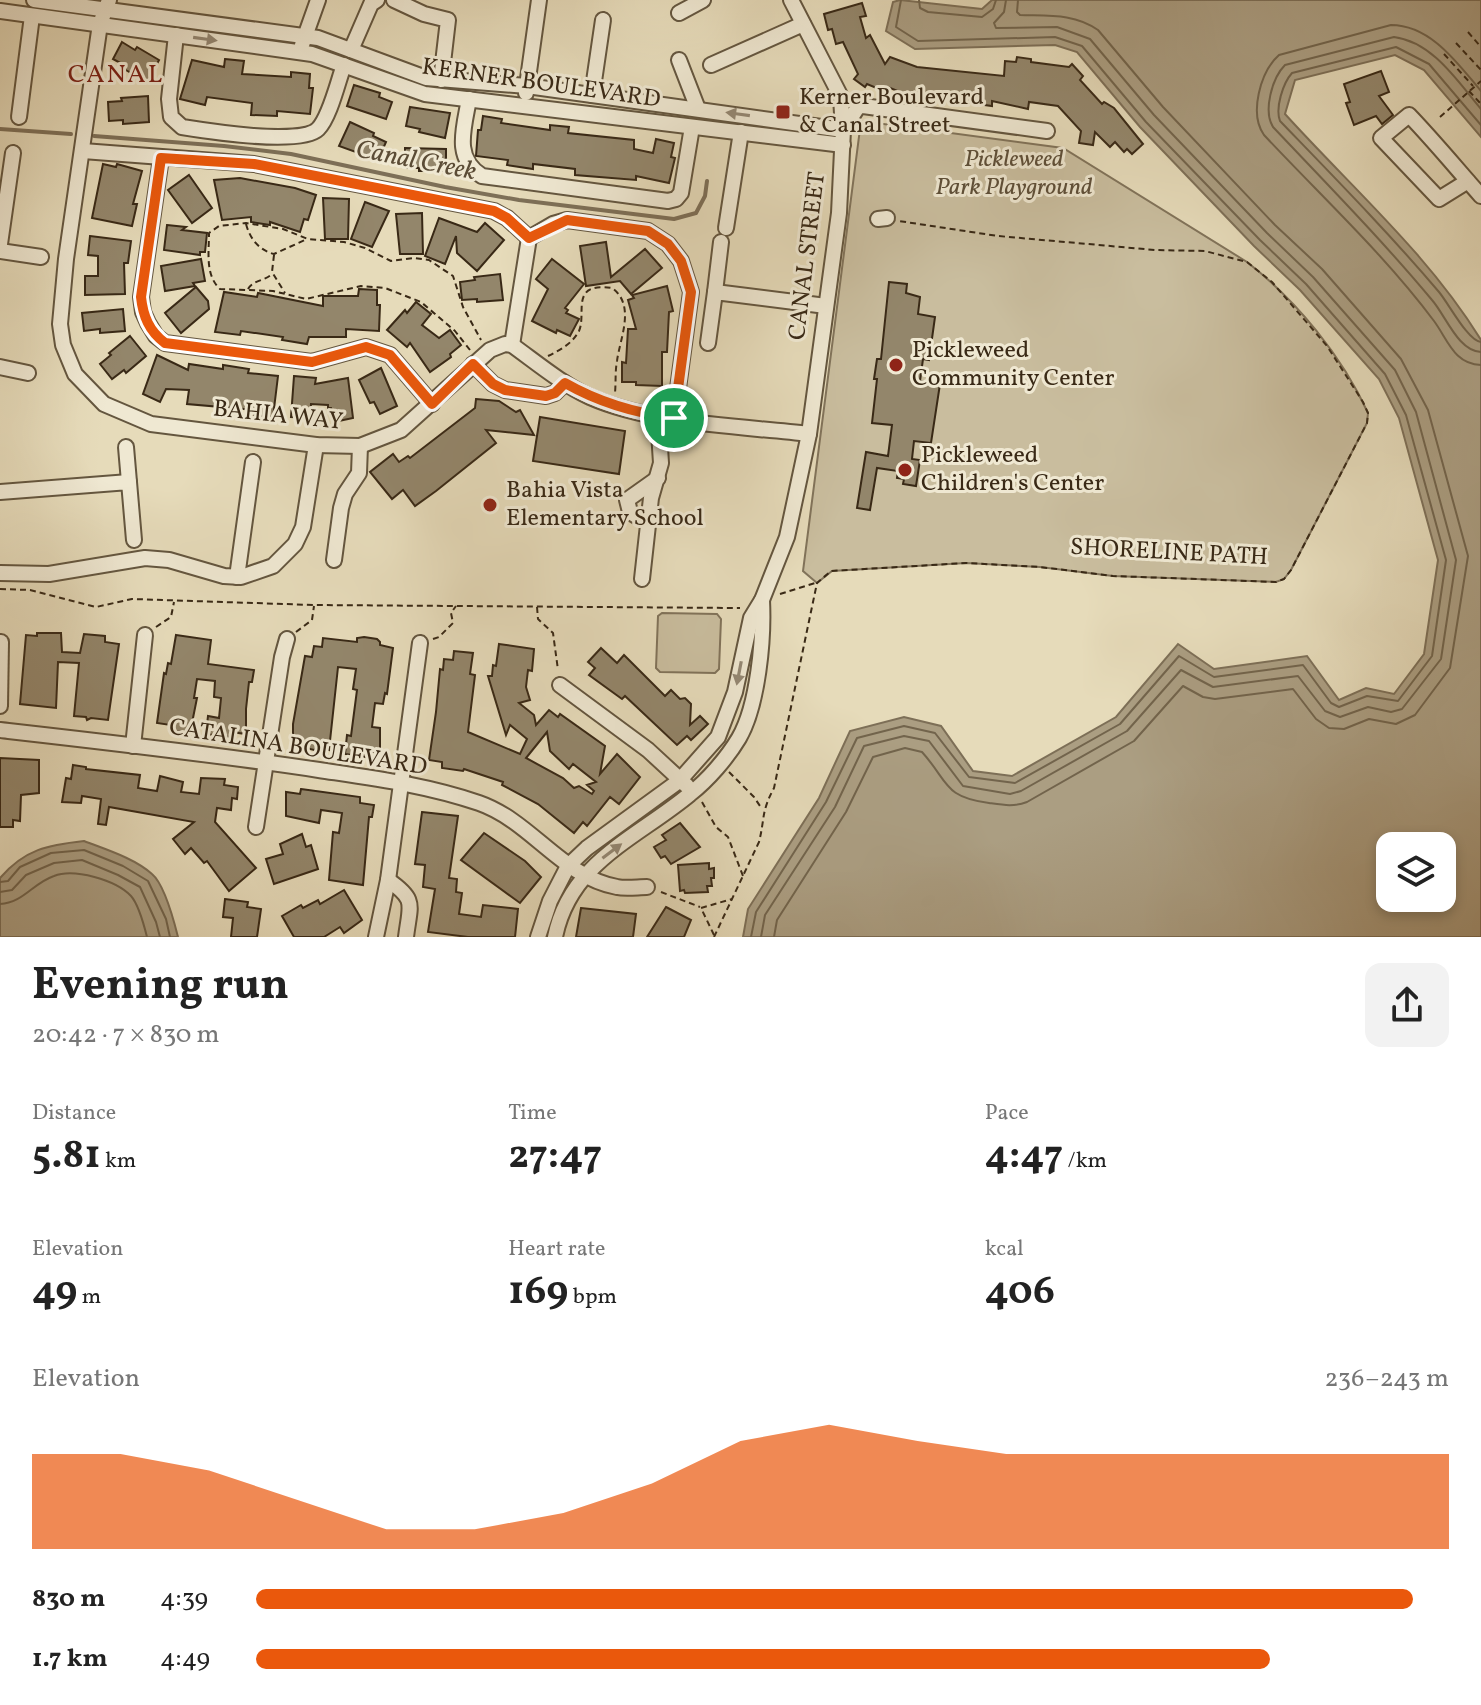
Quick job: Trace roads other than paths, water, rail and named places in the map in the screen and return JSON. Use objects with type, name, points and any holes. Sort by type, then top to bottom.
[{"type":"street","name":"KERNER BOULEVARD","points":[[34,0],[107,5],[305,36],[426,78],[527,86],[698,109],[843,137]]},
{"type":"street","points":[[299,52],[318,0]]},
{"type":"street","points":[[394,0],[424,14],[448,20],[441,80]]},
{"type":"street","points":[[524,105],[539,0]]},
{"type":"street","points":[[679,13],[703,0]]},
{"type":"street","name":"CANAL STREET","points":[[568,866],[587,848],[681,780],[718,737],[735,692],[751,618],[762,600],[787,537],[809,434],[839,213],[843,137],[843,102],[803,24],[796,1]]},
{"type":"street","points":[[351,50],[374,2]]},
{"type":"street","name":"BAHIA WAY","points":[[107,5],[100,24],[66,259],[60,324],[63,345],[75,374],[104,404],[151,424],[316,445],[360,446],[401,430],[490,350],[505,344],[512,345]]},
{"type":"street","name":"KERNER BOULEVARD","points":[[0,11],[312,54],[425,94],[692,127],[843,137]]},
{"type":"street","points":[[19,117],[32,16]]},
{"type":"street","points":[[592,95],[603,20]]},
{"type":"street","points":[[711,65],[803,24]]},
{"type":"street","points":[[176,35],[169,99],[171,117],[182,127],[298,138],[318,130],[344,65]]},
{"type":"street","points":[[679,60],[698,109]]},
{"type":"street","points":[[469,99],[462,146],[463,155],[472,170],[482,176],[596,192],[668,201],[676,199],[681,193],[692,127]]},
{"type":"street","points":[[843,137],[858,107],[863,106],[1047,131]]},
{"type":"street","points":[[1468,181],[1439,199],[1381,138],[1409,115],[1468,181],[1481,196]]},
{"type":"street","points":[[708,343],[741,132]]},
{"type":"street","points":[[83,151],[254,164],[494,211],[529,238]]},
{"type":"street","points":[[0,244],[13,153]]},
{"type":"street","points":[[161,158],[141,297],[143,312],[156,336],[165,343],[181,346],[268,354],[312,362],[366,347],[390,355],[432,404]]},
{"type":"street","points":[[529,238],[567,220],[648,231],[668,244],[681,261],[691,292],[668,417],[659,432],[661,463],[651,498],[642,579]]},
{"type":"street","points":[[529,238],[512,345],[565,383],[587,396],[634,412],[809,434]]},
{"type":"street","points":[[0,251],[41,257]]},
{"type":"street","points":[[715,292],[826,306]]},
{"type":"street","points":[[475,363],[493,384],[505,390],[546,396],[555,393],[565,383]]},
{"type":"street","points":[[0,367],[28,373]]},
{"type":"street","points":[[0,573],[49,574],[145,558],[169,560],[237,577],[273,566],[295,544],[303,527],[316,445]]},
{"type":"street","points":[[334,560],[345,494],[359,473],[360,446]]},
{"type":"street","points":[[126,447],[134,540]]},
{"type":"street","points":[[237,577],[253,462]]},
{"type":"street","points":[[649,519],[630,512],[627,500],[658,477]]},
{"type":"street","points":[[0,492],[129,482]]},
{"type":"street","points":[[555,937],[572,890],[604,856],[692,793],[739,737],[753,698],[763,617],[762,600]]},
{"type":"street","points":[[133,746],[145,635]]},
{"type":"street","points":[[256,827],[287,639]]},
{"type":"street","points":[[0,706],[1,642]]},
{"type":"street","points":[[376,937],[388,880],[420,643]]},
{"type":"street","points":[[560,685],[648,750],[692,793]]},
{"type":"street","name":"CATALINA BOULEVARD","points":[[0,730],[265,761],[400,782],[480,803],[510,818],[568,866],[586,875],[618,887],[647,887]]},
{"type":"street","points":[[538,937],[550,901],[568,866]]},
{"type":"street","points":[[388,880],[406,892],[410,902],[406,937]]},
{"type":"water","points":[[900,0],[982,9],[992,0],[1481,0],[1481,137],[1424,70],[1395,55],[1295,80],[1285,114],[1413,250],[1481,340],[1481,937],[743,937],[748,909],[819,798],[850,731],[904,717],[941,726],[973,771],[1012,776],[1116,717],[1178,644],[1214,669],[1307,656],[1339,700],[1366,688],[1394,694],[1424,654],[1438,560],[1399,418],[1379,379],[1300,290],[1140,127],[1077,52],[1055,45],[915,49],[886,31],[893,2]]},
{"type":"water","points":[[84,841],[129,859],[152,874],[164,894],[178,937],[0,937],[0,878],[9,868],[38,850]]},
{"type":"waterway","name":"Canal Creek","points":[[0,129],[71,134]]},
{"type":"waterway","name":"Canal Creek","points":[[94,136],[291,154],[519,200],[674,219],[696,213],[705,196],[707,181]]},
{"type":"place","name":"Kerner Boulevard & Canal Street","points":[[783,112]]},
{"type":"place","name":"Pickleweed Community Center","points":[[896,365]]},
{"type":"place","name":"Pickleweed Children's Center","points":[[905,470]]},
{"type":"place","name":"Bahia Vista Elementary School","points":[[490,505]]},
{"type":"district","name":"CANAL","points":[[116,75]]},
{"type":"park label","name":"Pickleweed Park Playground","points":[[1014,174]]}]
